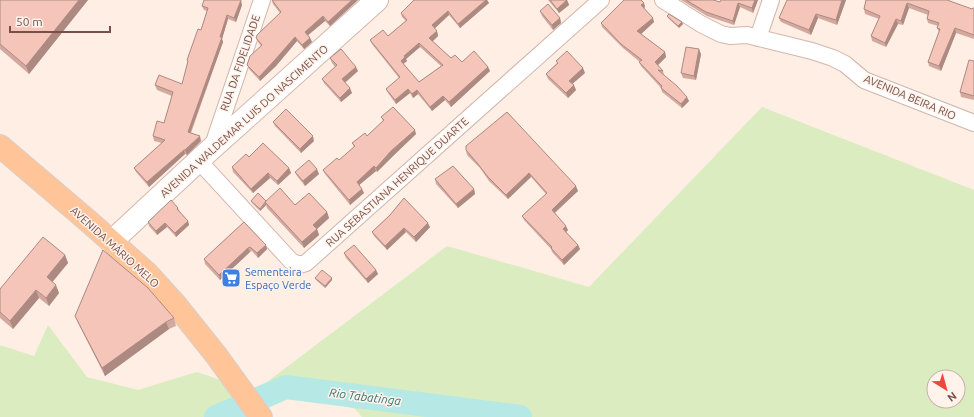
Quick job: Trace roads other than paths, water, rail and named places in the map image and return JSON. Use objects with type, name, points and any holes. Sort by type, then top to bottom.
[{"type":"main road","name":"AVENIDA WALDEMAR LUIS DO NASCIMENTO","points":[[111,242],[377,0]]},
{"type":"main road","name":"AVENIDA MÁRIO MELO","points":[[0,146],[148,274],[176,305],[216,355],[261,417]]},
{"type":"street","name":"RUA DA FIDELIDADE","points":[[205,155],[262,0]]},
{"type":"street","name":"RUA SEBASTIANA HENRIQUE DUARTE","points":[[205,155],[291,262],[299,265],[306,263],[601,0]]},
{"type":"street","name":"AVENIDA BEIRA RIO","points":[[664,0],[701,24],[721,34],[730,36],[748,35],[812,51],[833,58],[845,64],[864,80],[974,123]]},
{"type":"street","points":[[758,38],[771,0]]},
{"type":"waterway","name":"Rio Tabatinga","points":[[216,417],[286,387],[520,417]]},
{"type":"place","name":"Sementeira Espaço Verde","points":[[231,278]]}]
